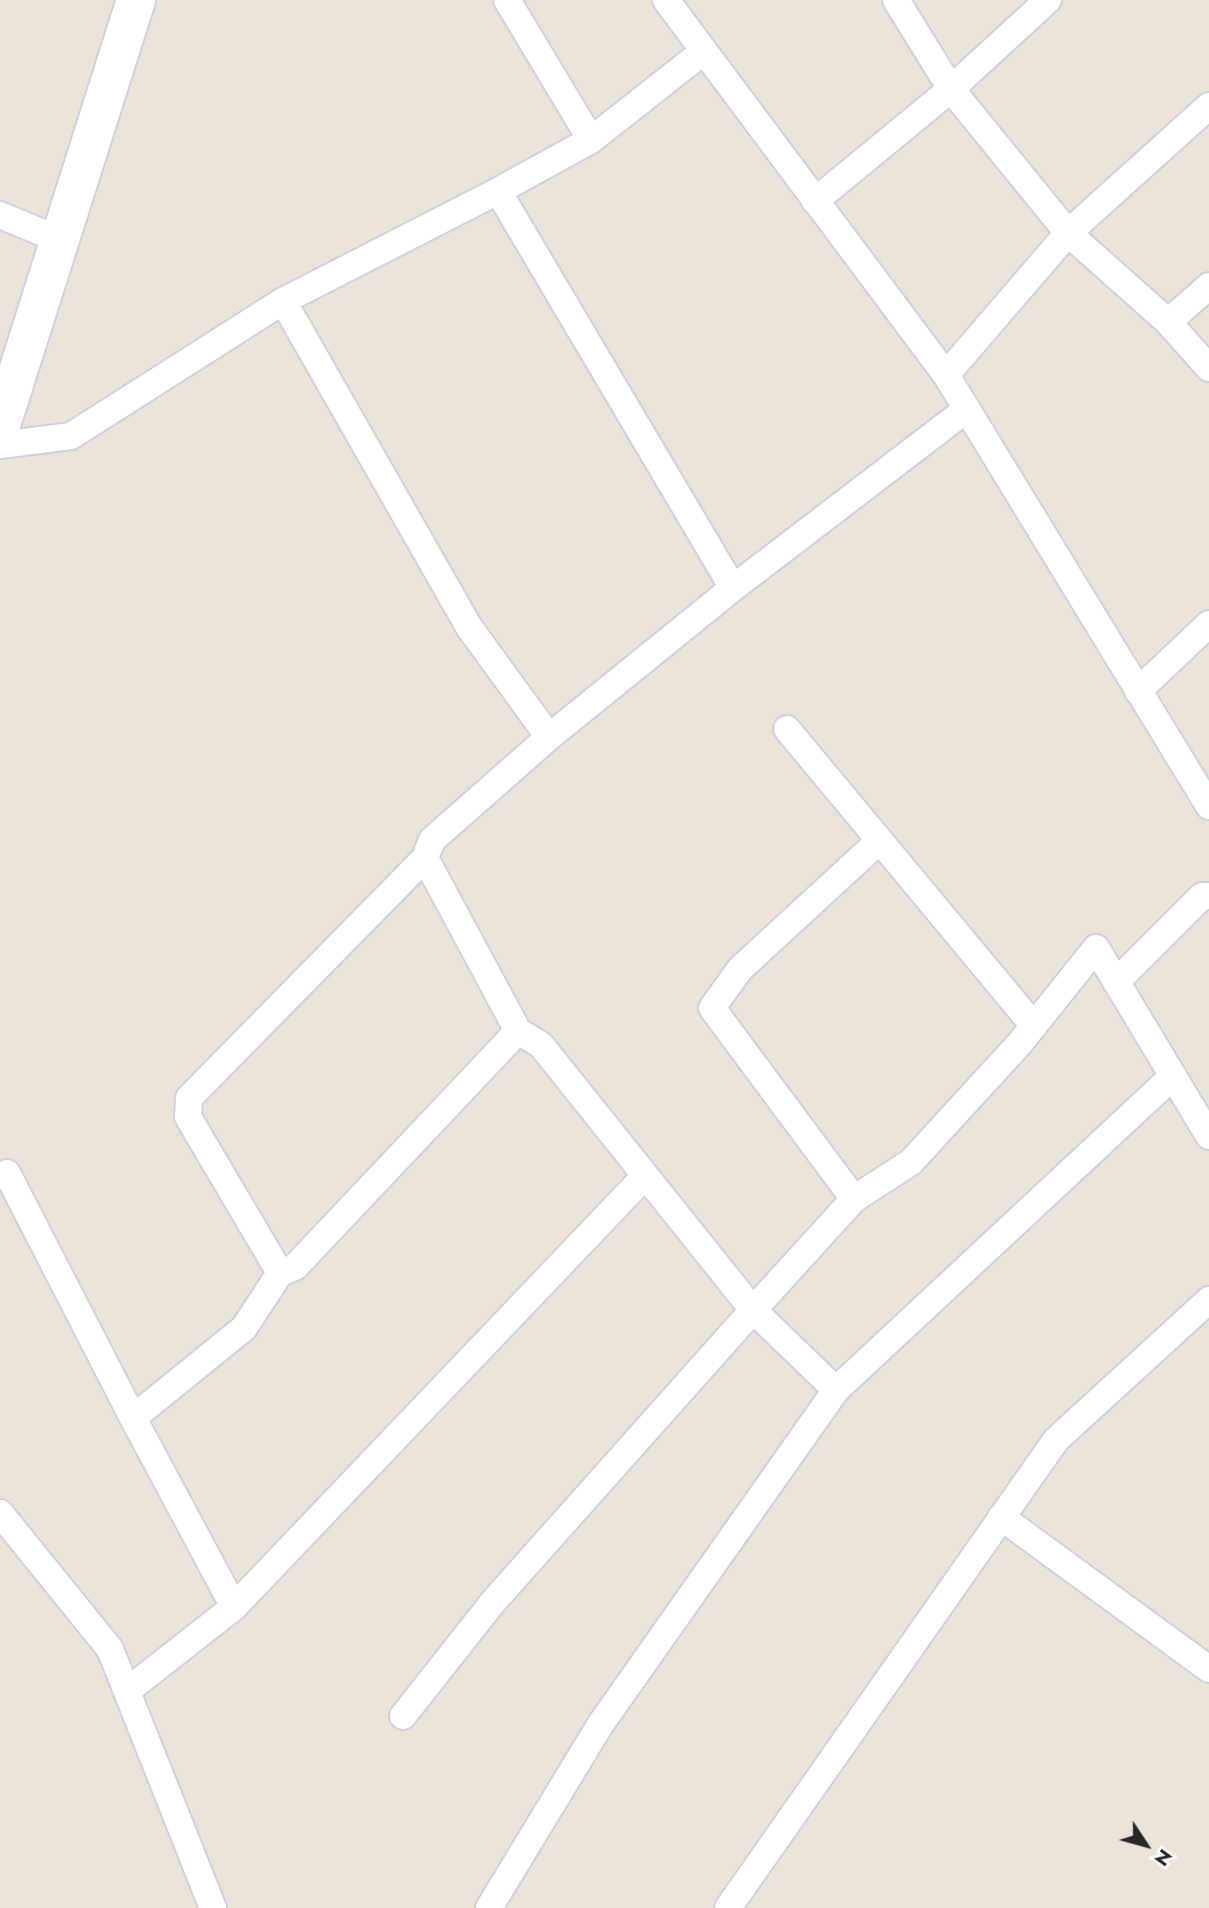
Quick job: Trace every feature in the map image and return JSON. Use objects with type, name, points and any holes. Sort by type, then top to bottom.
[{"type":"main road","points":[[0,428],[136,0]]},
{"type":"street","points":[[507,0],[591,140]]},
{"type":"street","points":[[666,0],[946,376],[1209,806]]},
{"type":"street","points":[[896,0],[951,89],[1068,233],[1168,322],[1209,368]]},
{"type":"street","points":[[816,201],[951,89],[1048,0]]},
{"type":"street","points":[[0,445],[71,436],[284,301],[591,140],[704,51]]},
{"type":"street","points":[[946,376],[1068,233],[1209,106]]},
{"type":"street","points":[[498,191],[733,588]]},
{"type":"street","points":[[0,215],[60,240]]},
{"type":"street","points":[[1168,322],[1209,286]]},
{"type":"street","points":[[284,301],[469,627],[549,737]]},
{"type":"street","points":[[281,1273],[188,1117],[189,1098],[425,858],[432,840],[549,737],[733,588],[967,409]]},
{"type":"street","points":[[1138,691],[1209,624]]},
{"type":"street","points":[[787,729],[878,842],[1034,1026]]},
{"type":"street","points":[[854,1199],[712,1007],[740,969],[878,842]]},
{"type":"street","points":[[425,858],[518,1031],[541,1045],[753,1310],[836,1390]]},
{"type":"street","points":[[1116,982],[1202,896],[1209,895]]},
{"type":"street","points":[[403,1717],[493,1602],[753,1310],[854,1199],[911,1161],[1034,1026],[1096,948],[1209,1136]]},
{"type":"street","points":[[133,1419],[244,1328],[281,1273],[295,1267],[518,1031]]},
{"type":"street","points":[[489,1908],[600,1725],[836,1390],[1173,1076]]},
{"type":"street","points":[[7,1172],[133,1419],[234,1607]]},
{"type":"street","points":[[127,1691],[234,1607],[645,1176]]},
{"type":"street","points":[[728,1908],[1056,1440],[1209,1300]]},
{"type":"street","points":[[0,1513],[110,1649],[213,1908]]},
{"type":"street","points":[[1001,1517],[1209,1669]]}]
